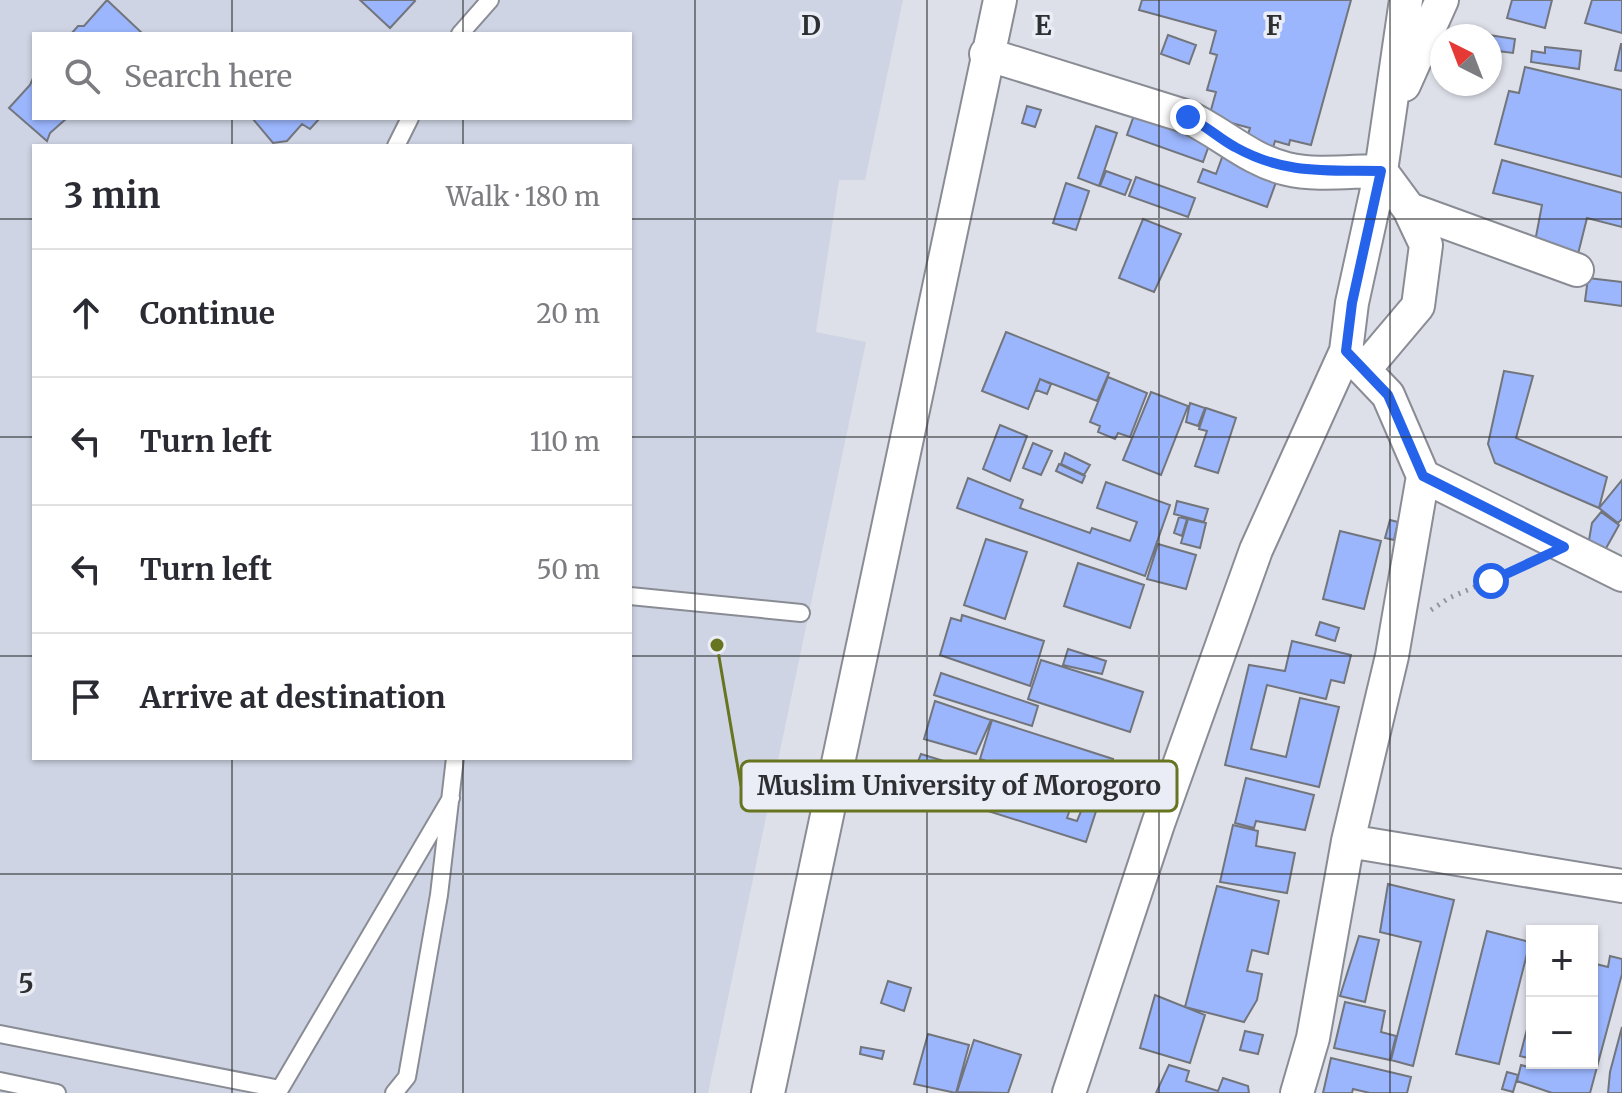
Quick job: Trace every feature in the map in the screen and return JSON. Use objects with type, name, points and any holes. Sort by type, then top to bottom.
[{"type":"street","points":[[768,1093],[986,54],[1000,0]]},
{"type":"street","points":[[1297,1093],[1313,1038],[1348,841],[1392,656],[1423,476],[1388,395],[1355,360],[1352,303],[1381,171],[1406,0]]},
{"type":"street","points":[[1389,119],[1442,0]]},
{"type":"street","points":[[986,54],[1188,117],[1213,129],[1233,147],[1288,170],[1381,171]]},
{"type":"street","points":[[1069,1093],[1158,824],[1256,550],[1355,360],[1418,306],[1426,245],[1409,209],[1381,171]]},
{"type":"street","points":[[1409,209],[1577,270]]},
{"type":"street","points":[[1423,476],[1622,575]]},
{"type":"street","points":[[1348,841],[1622,886]]},
{"type":"lane","points":[[462,32],[490,0]]},
{"type":"lane","points":[[397,144],[409,120]]},
{"type":"lane","points":[[632,596],[801,613]]},
{"type":"lane","points":[[394,1093],[407,1077],[439,895],[455,760]]},
{"type":"lane","points":[[0,1034],[280,1089],[451,798]]},
{"type":"lane","points":[[0,1081],[57,1093]]},
{"type":"path","points":[[1429,612],[1449,598],[1564,547]]},
{"type":"shaded area","points":[[0,0],[903,0],[865,180],[839,180],[816,332],[866,342],[708,1093],[0,1093]]},
{"type":"building","points":[[107,0],[141,32],[73,32],[78,26],[84,26]]},
{"type":"building","points":[[360,0],[414,0],[415,1],[390,28]]},
{"type":"building","points":[[1142,0],[1351,0],[1311,145],[1290,140],[1289,145],[1275,141],[1270,158],[1243,151],[1250,128],[1209,117],[1216,92],[1207,90],[1217,55],[1210,53],[1216,31],[1139,10]]},
{"type":"building","points":[[1512,0],[1552,0],[1545,28],[1507,18]]},
{"type":"building","points":[[1592,0],[1622,0],[1622,33],[1585,23]]},
{"type":"building","points":[[1168,35],[1196,45],[1189,64],[1161,54]]},
{"type":"building","points":[[1502,37],[1515,39],[1513,53],[1502,52]]},
{"type":"building","points":[[1622,44],[1622,71],[1615,70]]},
{"type":"building","points":[[1545,47],[1581,51],[1579,69],[1531,62],[1532,51],[1545,53]]},
{"type":"building","points":[[1525,67],[1622,90],[1622,177],[1495,144],[1509,91],[1519,93]]},
{"type":"building","points":[[32,80],[32,120],[65,120],[50,133],[47,141],[9,108]]},
{"type":"building","points":[[1027,106],[1041,110],[1035,127],[1022,123]]},
{"type":"building","points":[[1137,107],[1213,134],[1203,162],[1127,135]]},
{"type":"building","points":[[254,120],[318,120],[310,129],[302,124],[287,141],[273,143]]},
{"type":"building","points":[[1096,126],[1117,133],[1099,186],[1078,178]]},
{"type":"building","points":[[1224,152],[1280,171],[1267,207],[1198,182],[1203,169],[1216,174]]},
{"type":"building","points":[[1502,160],[1622,193],[1622,227],[1587,218],[1576,262],[1533,252],[1542,205],[1493,193]]},
{"type":"building","points":[[1106,171],[1131,180],[1125,195],[1100,186]]},
{"type":"building","points":[[1136,177],[1195,198],[1188,217],[1129,196]]},
{"type":"building","points":[[1066,183],[1089,191],[1076,230],[1053,223]]},
{"type":"building","points":[[1143,219],[1181,234],[1154,292],[1119,278]]},
{"type":"building","points":[[1588,278],[1622,282],[1622,306],[1585,301]]},
{"type":"building","points":[[1006,332],[1109,373],[1097,401],[1040,379],[1028,409],[982,391]]},
{"type":"building","points":[[1504,371],[1533,376],[1516,438],[1607,477],[1599,508],[1495,463],[1488,444]]},
{"type":"building","points":[[1108,377],[1147,393],[1130,437],[1118,433],[1115,439],[1098,432],[1100,426],[1090,422]]},
{"type":"building","points":[[1040,379],[1051,384],[1047,394],[1036,390]]},
{"type":"building","points":[[1151,392],[1188,406],[1161,475],[1123,460]]},
{"type":"building","points":[[1190,403],[1205,408],[1198,426],[1186,422]]},
{"type":"building","points":[[1206,408],[1236,418],[1218,473],[1195,466],[1207,431],[1199,429]]},
{"type":"building","points":[[1000,425],[1027,436],[1010,481],[983,469]]},
{"type":"building","points":[[1033,443],[1052,451],[1041,475],[1023,468]]},
{"type":"building","points":[[1065,453],[1090,465],[1084,475],[1061,464]]},
{"type":"building","points":[[1059,464],[1085,476],[1082,483],[1056,471]]},
{"type":"building","points":[[968,478],[1023,500],[1020,508],[1090,533],[1092,528],[1130,541],[1137,522],[1097,508],[1106,482],[1170,505],[1145,576],[957,508]]},
{"type":"building","points":[[1622,480],[1622,519],[1618,523],[1599,508]]},
{"type":"building","points":[[1177,501],[1208,509],[1204,522],[1174,514]]},
{"type":"building","points":[[1601,512],[1619,525],[1605,550],[1589,540],[1592,523]]},
{"type":"building","points":[[1179,517],[1187,519],[1182,536],[1174,533]]},
{"type":"building","points":[[1188,519],[1206,523],[1200,548],[1181,543]]},
{"type":"building","points":[[1390,520],[1398,522],[1394,540],[1385,538]]},
{"type":"building","points":[[1340,531],[1381,541],[1364,609],[1323,599]]},
{"type":"building","points":[[986,539],[1027,552],[1005,619],[964,605]]},
{"type":"building","points":[[1158,544],[1196,555],[1186,589],[1147,579]]},
{"type":"building","points":[[1078,563],[1144,585],[1130,628],[1064,606]]},
{"type":"building","points":[[962,615],[1044,641],[1030,686],[940,655],[951,618],[961,621]]},
{"type":"building","points":[[1320,622],[1339,628],[1335,641],[1316,635]]},
{"type":"building","points":[[1292,641],[1351,655],[1344,683],[1331,680],[1326,699],[1267,685],[1251,749],[1286,757],[1300,698],[1339,707],[1319,787],[1225,765],[1249,665],[1285,671]]},
{"type":"building","points":[[1068,649],[1106,661],[1102,674],[1063,665]]},
{"type":"building","points":[[1041,660],[1143,692],[1130,732],[1028,699]]},
{"type":"building","points":[[941,673],[1038,706],[1032,726],[934,695]]},
{"type":"building","points":[[935,701],[991,720],[976,754],[924,739]]},
{"type":"building","points":[[992,720],[1113,759],[1086,842],[963,803],[976,764],[1059,791],[1061,785],[980,759]],"holes":[[[1084,768],[1093,771],[1091,777],[1095,778],[1077,821],[1067,818]]]},
{"type":"building","points":[[921,754],[953,764],[951,769],[964,773],[955,802],[908,787]]},
{"type":"building","points":[[1246,778],[1314,795],[1305,830],[1256,821],[1254,828],[1235,823]]},
{"type":"building","points":[[1233,825],[1258,831],[1256,846],[1295,853],[1287,893],[1220,882]]},
{"type":"building","points":[[1388,884],[1454,900],[1413,1066],[1391,1060],[1421,942],[1380,932]]},
{"type":"building","points":[[1217,886],[1279,901],[1268,954],[1252,950],[1247,971],[1262,974],[1257,1000],[1244,1022],[1185,1007]]},
{"type":"building","points":[[1487,931],[1526,941],[1526,958],[1499,1064],[1456,1054]]},
{"type":"building","points":[[1359,936],[1379,940],[1365,1002],[1340,996]]},
{"type":"building","points":[[1610,956],[1622,959],[1622,974],[1598,1063],[1598,964],[1608,967]]},
{"type":"building","points":[[888,981],[911,988],[904,1011],[881,1003]]},
{"type":"building","points":[[1155,995],[1205,1015],[1190,1063],[1140,1048]]},
{"type":"building","points":[[1345,1002],[1385,1011],[1381,1032],[1396,1036],[1390,1060],[1334,1048]]},
{"type":"building","points":[[1622,1027],[1622,1093],[1608,1093],[1610,1072]]},
{"type":"building","points":[[1245,1031],[1263,1035],[1258,1054],[1240,1050]]},
{"type":"building","points":[[1526,1033],[1526,1058],[1520,1056]]},
{"type":"building","points":[[928,1034],[969,1045],[956,1093],[914,1084]]},
{"type":"building","points":[[974,1040],[1021,1055],[1008,1093],[957,1092]]},
{"type":"building","points":[[861,1047],[884,1051],[882,1059],[860,1054]]},
{"type":"building","points":[[1331,1058],[1411,1077],[1407,1093],[1370,1093],[1353,1089],[1352,1093],[1323,1093]]},
{"type":"building","points":[[1169,1065],[1189,1071],[1186,1081],[1218,1091],[1223,1078],[1248,1086],[1249,1093],[1156,1093]]},
{"type":"building","points":[[1521,1065],[1526,1069],[1596,1069],[1590,1093],[1552,1093],[1517,1081]]},
{"type":"building","points":[[1507,1072],[1518,1075],[1513,1092],[1502,1089]]},
{"type":"place","name":"Muslim University of Morogoro","points":[[717,645]]},
{"type":"route","points":[[1188,117],[1213,129],[1233,147],[1288,170],[1381,171],[1352,303],[1346,351],[1388,395],[1423,476],[1564,547],[1491,581]]}]
